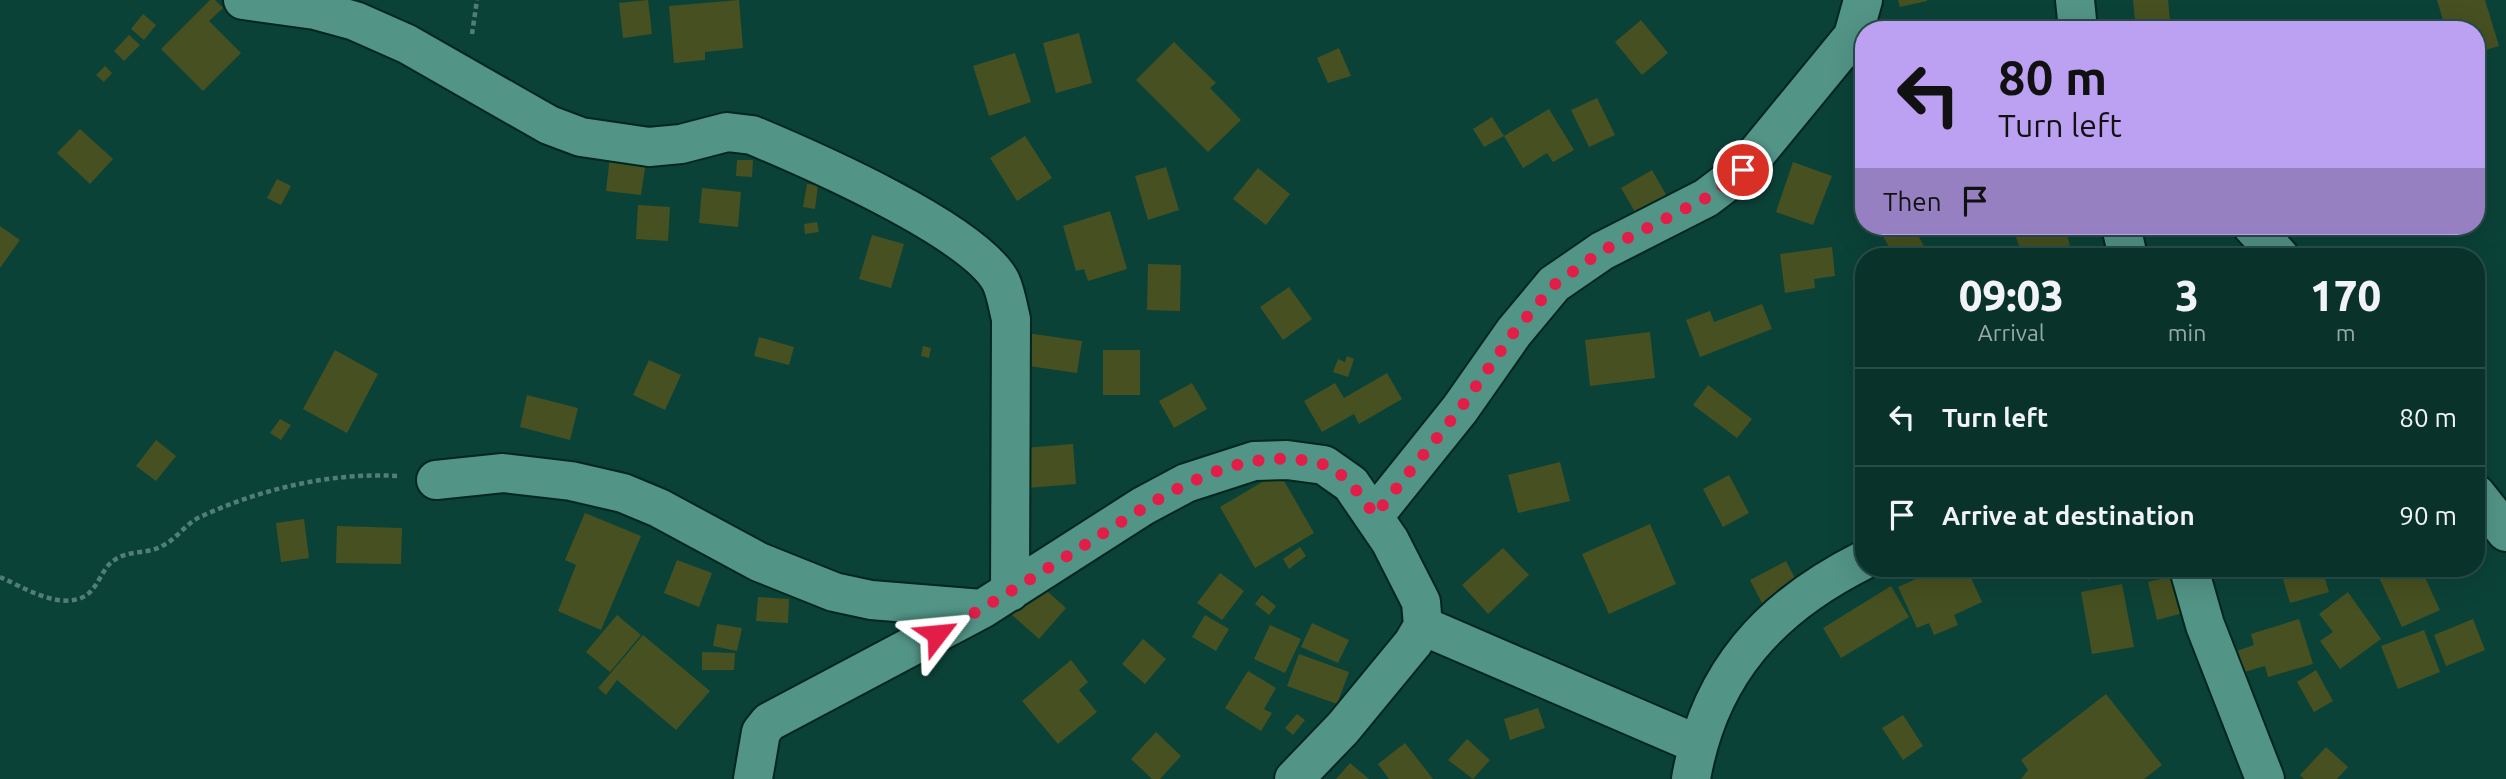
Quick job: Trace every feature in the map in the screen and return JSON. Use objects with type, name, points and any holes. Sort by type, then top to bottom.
[{"type":"street","points":[[243,0],[315,10],[355,21],[407,44],[549,125],[581,137],[649,147],[681,144],[727,132],[752,135],[926,218],[978,256],[1000,281],[1011,319],[996,600]]},
{"type":"street","points":[[1857,21],[1863,0]]},
{"type":"street","points":[[2075,0],[2077,21]]},
{"type":"street","points":[[1375,515],[1460,409],[1514,332],[1554,285],[1602,251],[1706,198],[1743,170],[1853,36],[1855,29]]},
{"type":"street","points":[[2260,235],[2272,248]]},
{"type":"street","points":[[753,779],[761,732],[769,722],[996,600],[1143,506],[1186,483],[1254,461],[1287,460],[1325,465],[1351,484],[1375,515],[1402,561],[1421,602],[1423,626],[1413,643],[1343,728],[1294,779]]},
{"type":"street","points":[[436,480],[503,473],[597,487],[659,508],[759,562],[834,592],[871,600],[996,600]]},
{"type":"street","points":[[2485,505],[2506,532]]},
{"type":"street","points":[[1423,626],[1694,761],[1721,690],[1754,639],[1797,598],[1855,565]]},
{"type":"street","points":[[2191,577],[2205,625],[2264,779]]},
{"type":"path","points":[[0,577],[55,600],[81,598],[95,587],[103,571],[115,559],[128,553],[156,550],[169,543],[181,529],[198,518],[246,500],[331,478],[365,475],[436,480]]},
{"type":"building","points":[[210,0],[215,0],[223,8],[209,21],[241,53],[203,91],[161,49]]},
{"type":"building","points":[[648,0],[652,34],[623,38],[619,3]]},
{"type":"building","points":[[739,0],[743,48],[705,52],[705,60],[674,63],[669,6]]},
{"type":"building","points":[[1898,0],[1927,0],[1927,1],[1900,7]]},
{"type":"building","points":[[2133,0],[2168,0],[2170,21],[2135,21]]},
{"type":"building","points":[[2437,0],[2485,0],[2499,46],[2485,50],[2485,21],[2443,21]]},
{"type":"building","points":[[143,14],[156,25],[144,40],[131,29]]},
{"type":"building","points":[[1641,20],[1668,53],[1642,75],[1615,42]]},
{"type":"building","points":[[1079,33],[1092,83],[1056,93],[1043,43]]},
{"type":"building","points":[[129,35],[140,45],[124,61],[114,51]]},
{"type":"building","points":[[1174,42],[1216,83],[1210,88],[1241,120],[1208,152],[1136,80]]},
{"type":"building","points":[[1339,48],[1351,76],[1328,83],[1317,58]]},
{"type":"building","points":[[1015,53],[1031,102],[989,116],[973,66]]},
{"type":"building","points":[[105,66],[112,73],[104,82],[96,75]]},
{"type":"building","points":[[1597,98],[1615,135],[1589,147],[1571,110]]},
{"type":"building","points":[[1549,109],[1574,150],[1553,162],[1547,153],[1523,168],[1504,136]]},
{"type":"building","points":[[1492,117],[1504,136],[1484,147],[1473,129]]},
{"type":"building","points":[[80,129],[113,159],[90,184],[57,153]]},
{"type":"building","points":[[1025,136],[1052,178],[1017,201],[990,158]]},
{"type":"building","points":[[610,156],[646,161],[641,195],[606,191]]},
{"type":"building","points":[[737,160],[753,160],[752,177],[736,176]]},
{"type":"building","points":[[1793,162],[1832,176],[1813,225],[1776,212]]},
{"type":"building","points":[[1166,167],[1179,210],[1148,220],[1135,176]]},
{"type":"building","points":[[1258,168],[1290,194],[1266,225],[1233,199]]},
{"type":"building","points":[[1652,170],[1672,205],[1641,222],[1621,188]]},
{"type":"building","points":[[277,179],[291,186],[281,205],[267,198]]},
{"type":"building","points":[[807,184],[818,185],[815,209],[803,207]]},
{"type":"building","points":[[702,188],[741,192],[738,227],[699,223]]},
{"type":"building","points":[[638,205],[670,207],[668,241],[636,239]]},
{"type":"building","points":[[1110,211],[1127,269],[1088,281],[1084,269],[1076,271],[1063,226]]},
{"type":"building","points":[[817,222],[819,232],[805,234],[804,224]]},
{"type":"building","points":[[0,226],[20,240],[0,268]]},
{"type":"building","points":[[872,235],[904,244],[891,288],[859,279]]},
{"type":"building","points":[[1882,235],[1918,235],[1925,248],[1890,248]]},
{"type":"building","points":[[2015,235],[2067,235],[2070,245],[2062,248],[2020,248]]},
{"type":"building","points":[[1832,247],[1835,276],[1814,279],[1815,288],[1785,293],[1780,254]]},
{"type":"building","points":[[1148,264],[1181,265],[1180,311],[1147,310]]},
{"type":"building","points":[[1289,287],[1312,319],[1283,340],[1260,307]]},
{"type":"building","points":[[1762,304],[1772,329],[1700,357],[1686,320],[1710,311],[1714,322]]},
{"type":"building","points":[[1650,332],[1655,378],[1590,386],[1585,340]]},
{"type":"building","points":[[1027,333],[1082,341],[1077,373],[1022,365]]},
{"type":"building","points":[[759,337],[794,347],[789,365],[754,356]]},
{"type":"building","points":[[923,346],[931,348],[929,358],[921,356]]},
{"type":"building","points":[[335,350],[378,374],[347,433],[303,409]]},
{"type":"building","points":[[1103,350],[1140,350],[1140,395],[1103,395]]},
{"type":"building","points":[[1347,356],[1354,359],[1348,377],[1333,372],[1338,359],[1345,362]]},
{"type":"building","points":[[649,360],[681,375],[665,410],[633,395]]},
{"type":"building","points":[[1387,373],[1402,399],[1359,424],[1354,414],[1322,432],[1304,401],[1335,383],[1344,398]]},
{"type":"building","points":[[1192,383],[1207,409],[1174,428],[1159,401]]},
{"type":"building","points":[[1708,385],[1752,419],[1737,438],[1693,405]]},
{"type":"building","points":[[527,395],[578,408],[570,440],[520,427]]},
{"type":"building","points":[[280,419],[291,425],[281,440],[270,433]]},
{"type":"building","points":[[156,440],[176,456],[156,481],[136,466]]},
{"type":"building","points":[[1073,444],[1076,484],[1027,488],[1024,448]]},
{"type":"building","points":[[1560,462],[1570,501],[1518,513],[1508,475]]},
{"type":"building","points":[[1279,472],[1314,533],[1255,568],[1220,507]]},
{"type":"building","points":[[1729,475],[1749,513],[1723,527],[1703,489]]},
{"type":"building","points":[[585,513],[641,536],[601,630],[558,611],[576,565],[565,560]]},
{"type":"building","points":[[304,519],[309,558],[281,562],[276,523]]},
{"type":"building","points":[[1650,524],[1676,584],[1609,614],[1582,554]]},
{"type":"building","points":[[337,526],[402,528],[401,564],[336,563]]},
{"type":"building","points":[[1300,547],[1306,556],[1289,569],[1283,559]]},
{"type":"building","points":[[1503,548],[1529,575],[1488,614],[1462,585]]},
{"type":"building","points":[[677,560],[712,573],[699,607],[664,593]]},
{"type":"building","points":[[1786,561],[1799,586],[1763,605],[1750,580]]},
{"type":"building","points":[[1220,573],[1244,591],[1222,620],[1197,603]]},
{"type":"building","points":[[1920,577],[1971,577],[1982,602],[1954,615],[1958,625],[1934,635],[1929,623],[1917,628],[1898,587]]},
{"type":"building","points":[[2174,577],[2183,613],[2157,620],[2148,582]]},
{"type":"building","points":[[2282,577],[2324,577],[2329,592],[2290,603]]},
{"type":"building","points":[[2379,577],[2425,577],[2440,610],[2402,627]]},
{"type":"building","points":[[1039,584],[1066,608],[1039,639],[1012,615]]},
{"type":"building","points":[[2122,584],[2134,647],[2092,654],[2081,592]]},
{"type":"building","points":[[1891,586],[1909,617],[1841,658],[1823,628]]},
{"type":"building","points":[[2348,592],[2381,639],[2340,669],[2320,641],[2333,632],[2319,614]]},
{"type":"building","points":[[1262,595],[1276,606],[1269,615],[1255,604]]},
{"type":"building","points":[[758,597],[789,599],[788,623],[756,621]]},
{"type":"building","points":[[617,615],[641,635],[610,672],[586,652]]},
{"type":"building","points":[[1205,615],[1229,629],[1216,651],[1192,637]]},
{"type":"building","points":[[2299,619],[2313,664],[2268,677],[2265,666],[2241,673],[2234,652],[2254,645],[2251,634]]},
{"type":"building","points":[[2473,619],[2485,650],[2446,666],[2434,635]]},
{"type":"building","points":[[1312,623],[1349,640],[1338,663],[1301,647]]},
{"type":"building","points":[[717,624],[742,628],[737,651],[713,646]]},
{"type":"building","points":[[1270,625],[1301,639],[1285,673],[1254,659]]},
{"type":"building","points":[[2424,630],[2440,672],[2398,689],[2381,646]]},
{"type":"building","points":[[643,635],[710,691],[676,730],[617,680],[606,695],[598,688]]},
{"type":"building","points":[[1143,639],[1166,659],[1145,684],[1122,664]]},
{"type":"building","points":[[702,652],[735,653],[734,670],[702,670]]},
{"type":"building","points":[[1299,654],[1349,672],[1337,704],[1287,686]]},
{"type":"building","points":[[1071,660],[1088,682],[1079,690],[1097,712],[1058,744],[1022,701]]},
{"type":"building","points":[[2316,670],[2333,701],[2314,712],[2297,682]]},
{"type":"building","points":[[1248,671],[1276,688],[1264,709],[1272,713],[1261,731],[1225,708]]},
{"type":"building","points":[[2106,694],[2162,765],[2144,779],[2021,779],[2028,770],[2021,760]]},
{"type":"building","points":[[1538,708],[1545,728],[1510,740],[1504,719]]},
{"type":"building","points":[[1297,714],[1305,720],[1293,735],[1285,728]]},
{"type":"building","points":[[1903,715],[1923,746],[1903,760],[1882,728]]},
{"type":"building","points":[[1156,732],[1181,756],[1160,779],[1152,779],[1131,759]]},
{"type":"building","points":[[1467,739],[1490,760],[1473,779],[1448,760]]},
{"type":"building","points":[[1405,743],[1433,779],[1389,779],[1378,764]]},
{"type":"building","points":[[2326,747],[2348,767],[2337,779],[2304,779],[2300,775]]},
{"type":"building","points":[[1350,763],[1369,779],[1336,779]]},
{"type":"route","points":[[937,634],[1100,536],[1143,506],[1186,483],[1254,461],[1287,460],[1325,465],[1351,484],[1375,515],[1460,409],[1514,332],[1554,285],[1602,251],[1706,198],[1743,170]]}]
